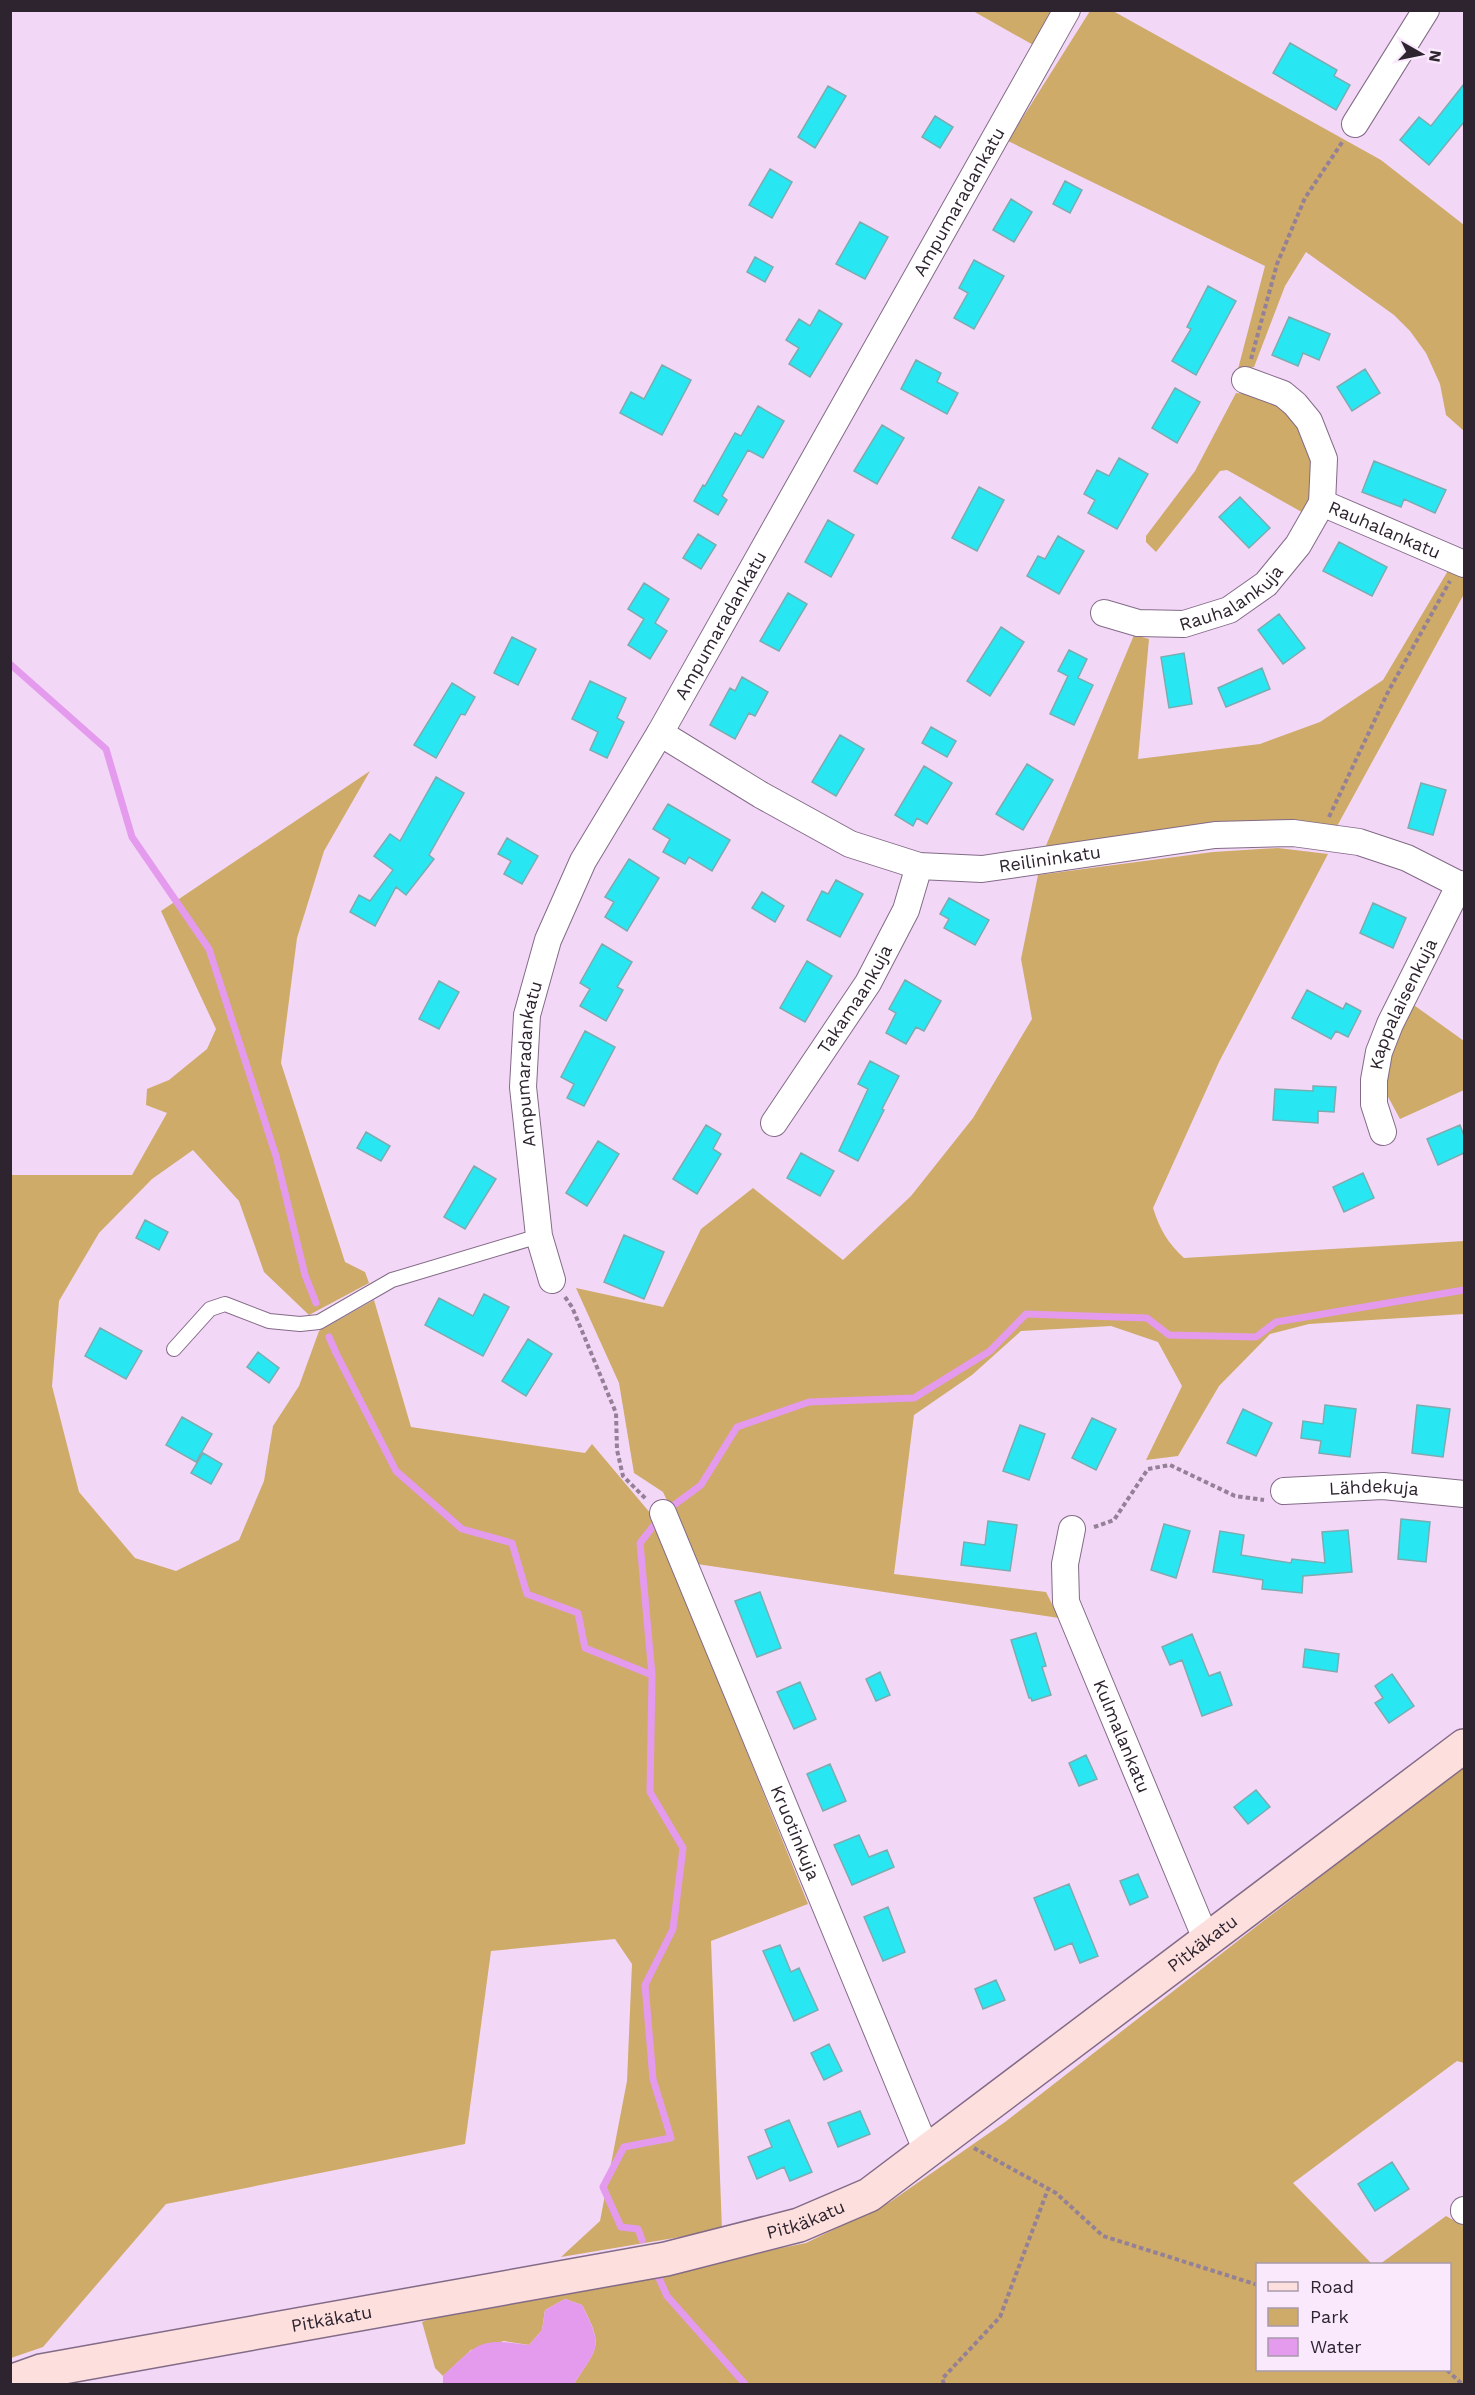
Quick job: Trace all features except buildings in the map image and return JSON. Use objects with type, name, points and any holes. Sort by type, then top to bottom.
[{"type":"street","name":"Ampumaradankatu","points":[[552,1280],[539,1236],[523,1087],[527,1015],[548,940],[583,861],[660,733],[1067,10]]},
{"type":"street","points":[[1355,124],[1426,10]]},
{"type":"street","name":"Rauhalankatu","points":[[1245,380],[1283,394],[1309,421],[1324,459],[1322,503],[1463,563]]},
{"type":"street","name":"Rauhalankuja","points":[[1104,613],[1138,623],[1184,624],[1229,610],[1266,584],[1298,545],[1322,503]]},
{"type":"street","name":"Reilininkatu","points":[[660,733],[761,795],[850,844],[920,866],[981,869],[1215,835],[1293,832],[1359,842],[1407,858],[1462,885]]},
{"type":"street","name":"Takamaankuja","points":[[774,1123],[868,983],[906,910],[920,866]]},
{"type":"street","name":"Kappalaisenkuja","points":[[1383,1132],[1374,1104],[1374,1080],[1379,1052],[1390,1024],[1462,885]]},
{"type":"street","name":"Lähdekuja","points":[[1284,1491],[1383,1486],[1464,1494]]},
{"type":"street","name":"Kruotinkuja","points":[[663,1513],[938,2143]]},
{"type":"street","name":"Kulmalankatu","points":[[1072,1529],[1065,1564],[1066,1602],[1206,1939]]},
{"type":"street","name":"Pitkäkatu","points":[[10,2382],[666,2259],[799,2225],[869,2195],[1464,1746]]},
{"type":"lane","points":[[174,1349],[210,1309],[225,1304],[269,1321],[300,1324],[319,1322],[392,1280],[539,1236]]},
{"type":"path","points":[[1245,380],[1277,264],[1300,209],[1310,189],[1355,124]]},
{"type":"path","points":[[1320,835],[1388,692],[1463,563]]},
{"type":"path","points":[[552,1280],[572,1307],[616,1413],[617,1450],[623,1476],[663,1513]]},
{"type":"path","points":[[1072,1529],[1094,1527],[1114,1520],[1148,1469],[1170,1465],[1235,1496],[1265,1500],[1284,1491]]},
{"type":"path","points":[[938,2143],[1048,2188],[1103,2236],[1256,2285]]},
{"type":"path","points":[[944,2385],[942,2379],[1000,2317],[1048,2188]]},
{"type":"path","points":[[1448,2371],[1462,2385]]},
{"type":"green space","points":[[973,11],[1056,11],[1035,46]]},
{"type":"green space","points":[[1090,11],[1113,11],[1381,160],[1464,225],[1464,431],[1446,415],[1440,384],[1426,353],[1410,331],[1394,315],[1306,252],[1285,286],[1254,367],[1238,369],[1265,266],[1008,141]]},
{"type":"green space","points":[[1236,393],[1262,396],[1292,411],[1313,454],[1314,477],[1307,515],[1227,470],[1220,471],[1156,552],[1146,542],[1146,536],[1195,471]]},
{"type":"green space","points":[[1449,569],[1464,577],[1464,594],[1336,828],[1263,822],[1227,824],[1154,831],[1045,848],[1134,635],[1149,639],[1138,759],[1260,744],[1320,722],[1383,680]]},
{"type":"green space","points":[[370,771],[324,851],[297,938],[281,1063],[345,1262],[365,1272],[369,1283],[309,1315],[264,1272],[239,1201],[193,1150],[152,1179],[99,1233],[59,1301],[52,1386],[79,1492],[135,1558],[176,1571],[239,1540],[264,1481],[273,1426],[299,1386],[319,1331],[374,1300],[411,1427],[585,1453],[592,1444],[651,1514],[808,1904],[711,1941],[722,2230],[561,2257],[600,2221],[627,2081],[632,1964],[615,1939],[491,1951],[465,2144],[166,2204],[43,2347],[11,2358],[10,1175],[132,1175],[167,1113],[146,1105],[147,1089],[169,1080],[207,1049],[216,1029],[161,911]]},
{"type":"green space","points":[[1278,848],[1328,854],[1219,1062],[1153,1208],[1156,1216],[1165,1236],[1184,1258],[1464,1241],[1464,1314],[1309,1324],[1270,1334],[1219,1386],[1178,1456],[1146,1460],[1182,1386],[1158,1342],[1111,1326],[1021,1331],[972,1375],[914,1415],[894,1574],[1046,1592],[1059,1618],[697,1564],[663,1492],[634,1473],[619,1383],[576,1288],[663,1307],[701,1229],[753,1188],[843,1260],[911,1196],[973,1118],[1032,1019],[1021,959],[1038,875],[1213,852]]},
{"type":"green space","points":[[1411,1003],[1464,1041],[1464,1090],[1400,1119],[1386,1093],[1387,1067]]},
{"type":"green space","points":[[1464,1765],[1464,2063],[1457,2061],[1293,2183],[1371,2263],[1256,2263],[1256,2371],[1451,2371],[1451,2263],[1381,2263],[1446,2216],[1464,2226],[1464,2384],[574,2384],[593,2354],[595,2339],[582,2305],[565,2299],[545,2310],[542,2330],[529,2345],[504,2341],[471,2350],[443,2376],[435,2368],[422,2322],[460,2307],[593,2286],[806,2243],[890,2202],[1005,2122]]},
{"type":"water","points":[[565,2299],[582,2305],[595,2339],[593,2354],[574,2384],[443,2384],[443,2376],[473,2349],[481,2345],[500,2342],[529,2345],[542,2330],[545,2310]]},
{"type":"waterway","points":[[10,664],[106,749],[132,837],[209,949],[276,1156],[305,1275],[316,1303]]},
{"type":"waterway","points":[[666,1511],[701,1485],[737,1427],[809,1402],[914,1398],[990,1351],[1026,1314],[1147,1318],[1169,1335],[1256,1337],[1276,1322],[1464,1290]]},
{"type":"waterway","points":[[329,1337],[396,1471],[462,1529],[512,1543],[527,1594],[578,1613],[585,1648],[652,1675],[650,1792],[683,1848],[673,1929],[645,1985],[653,2079],[671,2138],[624,2147],[603,2187],[621,2227],[638,2229],[642,2240]]},
{"type":"waterway","points":[[652,1675],[640,1543],[659,1519]]},
{"type":"waterway","points":[[658,2276],[667,2296],[745,2384]]}]
